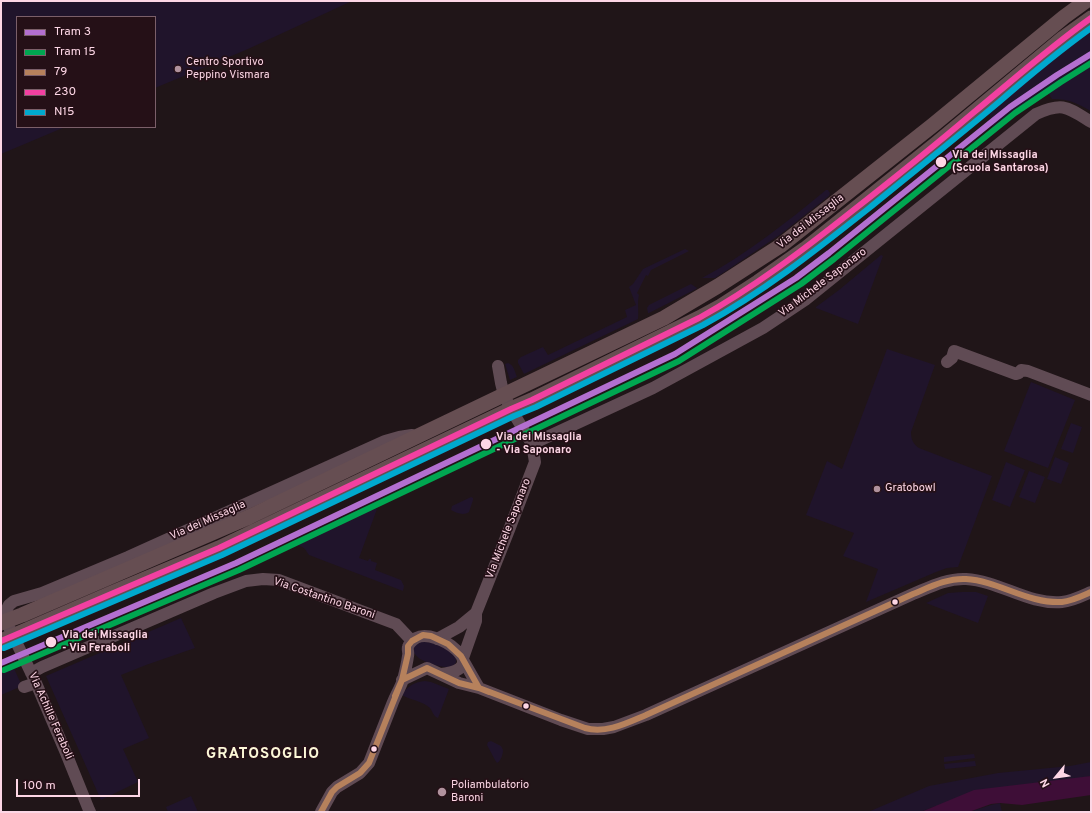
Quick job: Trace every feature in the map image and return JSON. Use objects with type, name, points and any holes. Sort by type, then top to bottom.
[{"type":"main road","name":"Via dei Missaglia","points":[[3,622],[22,615],[120,566],[249,517],[664,318],[718,286],[780,246],[938,121],[1064,17],[1086,1]]},
{"type":"main road","name":"Via dei Missaglia","points":[[7,638],[219,548],[511,408],[544,394],[721,306],[805,249],[937,143],[1063,38],[1091,18]]},
{"type":"street","name":"Via Michele Saponaro","points":[[532,444],[653,388],[763,328],[805,300],[1036,114],[1047,109],[1059,107],[1067,108],[1091,122]]},
{"type":"street","points":[[947,362],[952,358],[954,351],[1014,373],[1019,373],[1022,370],[1028,371],[1091,395]]},
{"type":"street","points":[[498,366],[504,395],[511,408]]},
{"type":"street","name":"Via Michele Saponaro","points":[[463,659],[476,621],[476,613],[510,530],[535,462],[532,444],[511,408]]},
{"type":"street","points":[[112,593],[120,580],[120,566]]},
{"type":"street","name":"Via Costantino Baroni","points":[[30,681],[42,667],[214,593],[255,579],[279,580],[396,624],[412,641]]},
{"type":"street","points":[[408,654],[413,661],[459,683],[479,688],[588,729],[603,729],[614,727],[646,715],[944,582],[965,579],[981,581],[1044,602],[1063,602],[1091,592]]},
{"type":"street","name":"Via Michele Saponaro","points":[[437,639],[459,627],[476,613]]},
{"type":"street","name":"Via Achille Feraboli","points":[[3,622],[7,638],[66,753],[90,812]]},
{"type":"street","points":[[320,812],[332,792],[337,787],[360,773],[369,763],[402,680],[408,654],[408,646],[412,641],[423,635],[431,636],[448,644],[463,659],[479,688]]},
{"type":"street","points":[[441,674],[459,669],[463,664],[463,659]]},
{"type":"street","points":[[402,680],[427,668]]},
{"type":"shaded area","name":"Centro Sportivo Peppino Vismara","points":[[1,1],[352,1],[248,49],[156,88],[156,16],[16,16],[16,128],[63,128],[1,154]]},
{"type":"shaded area","points":[[1091,28],[1091,111],[1073,102],[1052,99],[1047,91],[998,129],[992,127],[993,124],[988,112],[990,108]]},
{"type":"shaded area","points":[[826,190],[830,193],[829,196],[781,234],[715,278],[702,278],[719,269],[751,248]]},
{"type":"shaded area","points":[[685,249],[689,251],[651,270],[648,276],[646,275],[637,293],[639,295],[638,319],[524,374],[518,363],[518,360],[521,357],[543,347],[548,355],[627,317],[625,310],[636,305],[629,287],[633,284],[643,269]]},
{"type":"shaded area","points":[[881,255],[883,256],[858,324],[816,308],[816,307]]},
{"type":"shaded area","points":[[691,284],[697,288],[648,313],[647,308],[649,305]]},
{"type":"shaded area","points":[[887,349],[935,365],[911,432],[915,445],[919,448],[992,476],[958,567],[947,568],[936,572],[866,602],[878,569],[843,556],[854,533],[806,515],[827,461],[842,469]]},
{"type":"shaded area","points":[[508,363],[513,367],[517,377],[510,380],[505,364]]},
{"type":"shaded area","points":[[1031,382],[1075,400],[1048,468],[1004,451]]},
{"type":"shaded area","points":[[1071,423],[1082,427],[1073,453],[1061,449]]},
{"type":"shaded area","points":[[1055,457],[1069,463],[1061,484],[1047,479]]},
{"type":"shaded area","points":[[1006,462],[1025,470],[1010,507],[992,500]]},
{"type":"shaded area","points":[[1029,471],[1045,477],[1035,503],[1019,497]]},
{"type":"shaded area","points":[[471,497],[473,500],[469,512],[462,514],[451,510],[452,506]]},
{"type":"shaded area","points":[[369,506],[377,509],[359,558],[368,561],[371,559],[371,561],[377,563],[375,570],[401,580],[404,586],[403,591],[309,555],[304,548],[296,545],[294,541]]},
{"type":"shaded area","points":[[976,592],[988,596],[978,623],[926,603],[948,593]]},
{"type":"shaded area","points":[[181,618],[195,648],[121,675],[149,738],[123,749],[138,782],[101,800],[46,676]]},
{"type":"shaded area","points":[[414,641],[439,643],[456,655],[456,662],[450,667],[445,667],[433,665],[423,661],[413,652]]},
{"type":"shaded area","points":[[12,664],[22,686],[1,695],[1,668]]},
{"type":"shaded area","points":[[425,681],[449,689],[438,718],[427,706],[402,695],[406,689],[412,685]]},
{"type":"shaded area","points":[[491,741],[501,746],[503,750],[502,757],[497,763],[487,745],[488,742]]},
{"type":"shaded area","points":[[974,754],[975,758],[944,762],[944,757]]},
{"type":"shaded area","points":[[975,761],[976,766],[945,769],[944,764]]},
{"type":"shaded area","points":[[1091,762],[1091,776],[933,807],[921,812],[868,812],[929,786],[998,773],[1070,766]]},
{"type":"shaded area","points":[[1091,776],[1091,795],[1022,805],[1000,803],[991,804],[969,812],[921,812],[974,790]]},
{"type":"shaded area","points":[[191,796],[198,812],[168,812],[166,807]]},
{"type":"shaded area","points":[[1000,803],[1002,812],[969,812],[991,805]]},
{"type":"tram line","name":"3","points":[[1,663],[236,563],[675,354],[796,278],[1010,107],[1091,54]]},
{"type":"tram line","name":"15","points":[[4,670],[239,570],[679,361],[801,284],[1015,113],[1091,63]]},
{"type":"transit line","name":"230","points":[[1,641],[219,548],[532,400],[699,318],[758,282],[814,241],[912,163],[1046,52],[1091,18]]},
{"type":"transit line","name":"N15","points":[[4,648],[222,555],[514,416],[536,407],[725,313],[788,271],[868,209],[1044,64],[1091,28]]},
{"type":"transit line","name":"79","points":[[321,812],[332,792],[337,787],[360,773],[369,763],[402,680],[408,654],[408,646],[412,641],[423,635],[431,636],[448,644],[461,656],[479,688],[585,728],[601,730],[616,727],[646,715],[913,594],[945,581],[959,579],[978,581],[1037,600],[1049,602],[1069,601],[1091,592]]},
{"type":"transit line","name":"79","points":[[395,696],[402,680],[427,668],[459,683],[489,692]]},
{"type":"place","name":"Centro Sportivo Peppino Vismara","points":[[178,69]]},
{"type":"place","name":"Via dei Missaglia (Scuola Santarosa)","points":[[941,162]]},
{"type":"place","name":"Via dei Missaglia - Via Saponaro","points":[[486,444]]},
{"type":"place","name":"Gratobowl","points":[[877,489]]},
{"type":"place","name":"Via dei Missaglia - Via Feraboli","points":[[51,642]]},
{"type":"place","name":"Poliambulatorio Baroni","points":[[442,792]]},
{"type":"district","name":"GRATOSOGLIO","points":[[263,755]]}]
